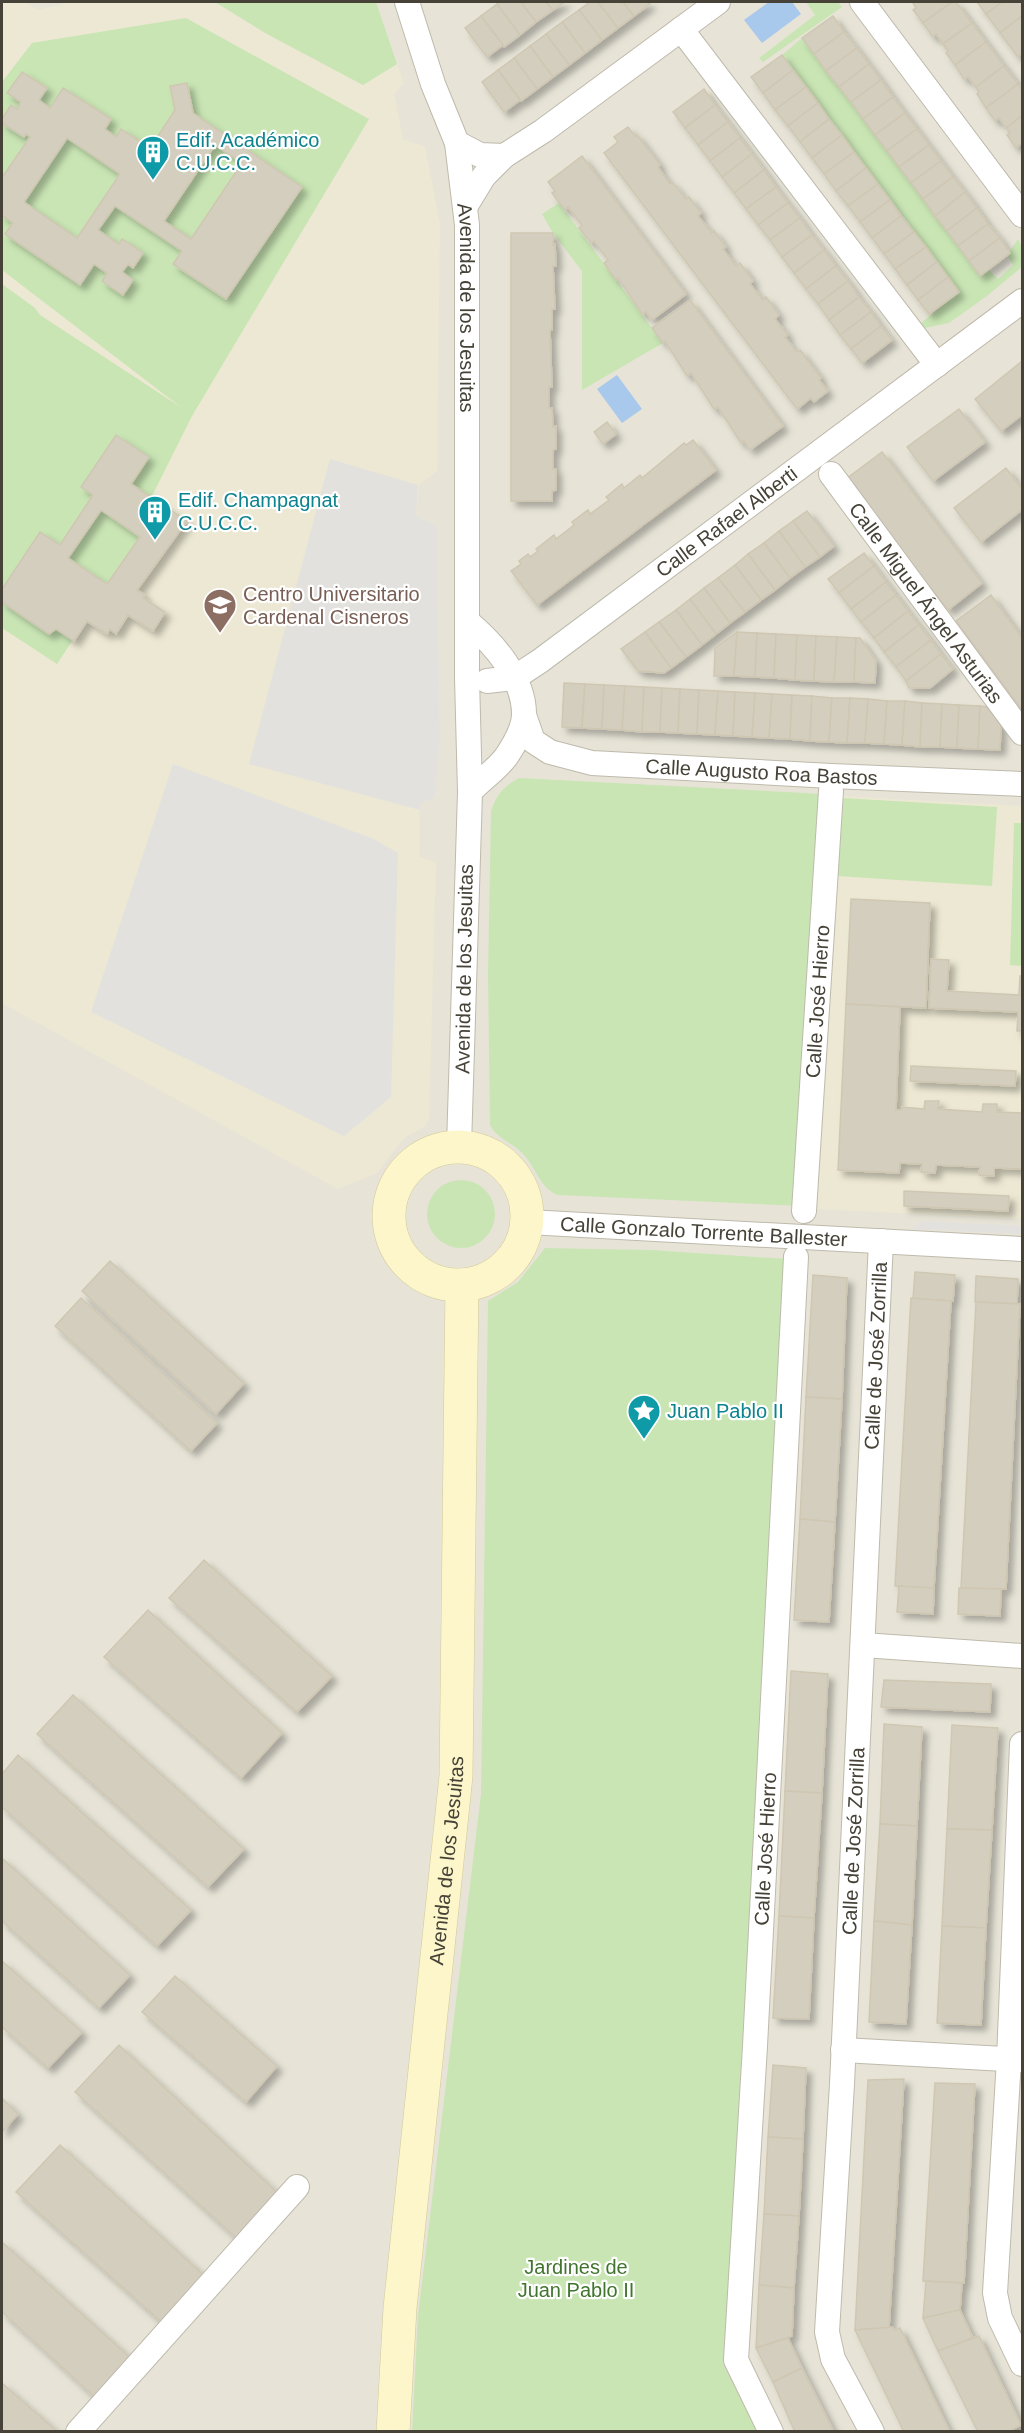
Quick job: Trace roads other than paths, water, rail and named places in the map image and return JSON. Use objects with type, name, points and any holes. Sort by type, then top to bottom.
[{"type":"street","name":"Avenida de los Jesuitas","points":[[407,2],[433,84],[457,143],[467,225],[468,622],[477,680],[470,792],[459,1146]]},
{"type":"street","points":[[465,207],[484,176],[504,156],[543,131],[718,2]]},
{"type":"street","points":[[862,2],[1023,215]]},
{"type":"street","points":[[681,29],[937,365]]},
{"type":"street","points":[[457,143],[480,155],[504,156]]},
{"type":"street","name":"Calle Rafael Alberti","points":[[519,696],[937,365],[1023,301]]},
{"type":"street","name":"Calle Miguel Ángel Asturias","points":[[831,474],[1023,733]]},
{"type":"street","points":[[468,622],[488,639],[519,696],[517,738],[505,758],[470,792]]},
{"type":"street","points":[[477,680],[519,696]]},
{"type":"street","name":"Calle Augusto Roa Bastos","points":[[519,696],[532,741],[550,752],[592,763],[1023,784]]},
{"type":"street","name":"Calle José Hierro","points":[[804,1211],[831,791]]},
{"type":"street","points":[[459,1146],[482,1150],[502,1161],[517,1178],[526,1199],[528,1222],[523,1241],[513,1258],[499,1272],[481,1281],[462,1285],[440,1283],[419,1273],[403,1258],[392,1239],[389,1217],[392,1195],[402,1175],[417,1160],[437,1150],[459,1146]]},
{"type":"street","name":"Calle Gonzalo Torrente Ballester","points":[[528,1222],[1023,1249]]},
{"type":"street","name":"Calle de José Zorrilla","points":[[872,2432],[833,2360],[827,2332],[843,2050],[881,1241]]},
{"type":"street","name":"Calle José Hierro","points":[[771,2432],[736,2360],[796,1257]]},
{"type":"street","name":"Avenida de los Jesuitas","points":[[393,2432],[400,2308],[456,1776],[462,1285]]},
{"type":"street","points":[[863,1645],[1023,1656]]},
{"type":"street","points":[[1023,1744],[1016,2060],[995,2293],[1000,2318],[1023,2364]]},
{"type":"street","points":[[843,2050],[1016,2060]]},
{"type":"street","points":[[78,2432],[297,2187]]},
{"type":"water","points":[[769,2],[792,2],[801,14],[762,43],[744,20]]},
{"type":"water","points":[[617,375],[642,409],[622,423],[597,389]]},
{"type":"place","name":"Edif. Académico C.U.C.C.","points":[[153,181]]},
{"type":"place","name":"Edif. Champagnat C.U.C.C.","points":[[155,541]]},
{"type":"place","name":"Centro Universitario Cardenal Cisneros","points":[[220,634]]},
{"type":"place","name":"Juan Pablo II","points":[[644,1440]]},
{"type":"park label","name":"Jardines de Juan Pablo II","points":[[576,2278]]}]
